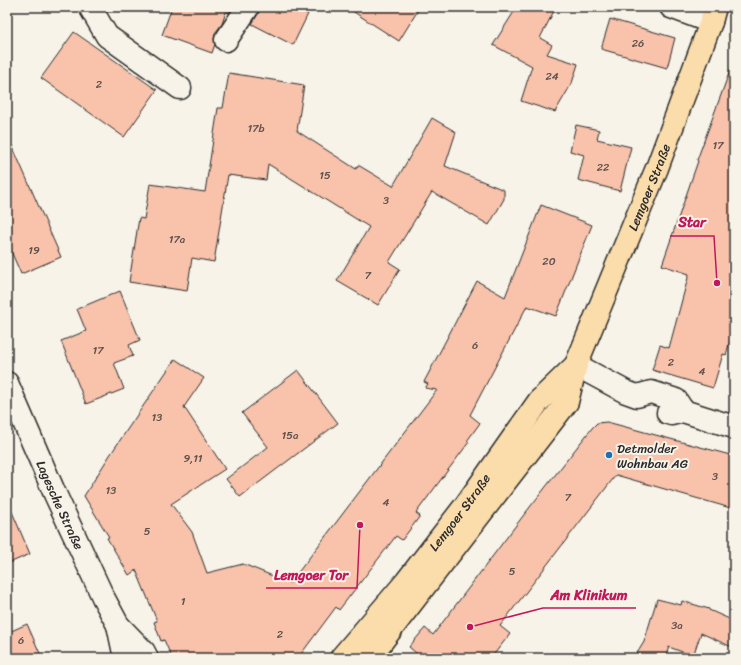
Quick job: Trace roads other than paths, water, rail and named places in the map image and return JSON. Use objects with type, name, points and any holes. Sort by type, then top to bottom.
[{"type":"main road","name":"Lemgoer Straße","points":[[369,658],[559,415],[567,402],[576,365],[657,168],[713,15]]},
{"type":"main road","name":"Lemgoer Straße","points":[[341,658],[406,582],[465,506],[539,401],[576,365]]},
{"type":"street","points":[[90,7],[107,36],[180,88]]},
{"type":"street","points":[[226,40],[248,7]]},
{"type":"street","points":[[671,7],[713,15]]},
{"type":"street","points":[[576,365],[626,392],[638,396],[647,407],[671,414],[684,411],[734,427]]},
{"type":"street","name":"Lagesche Straße","points":[[7,383],[55,494],[103,597],[118,625],[144,652],[147,658]]},
{"type":"street","name":"Lagesche Straße","points":[[118,625],[124,658]]},
{"type":"place","name":"Star","points":[[717,283]]},
{"type":"place","name":"Detmolder Wohnbau AG","points":[[609,455]]},
{"type":"place","name":"Lemgoer Tor","points":[[360,525]]},
{"type":"place","name":"Am Klinikum","points":[[470,627]]}]
